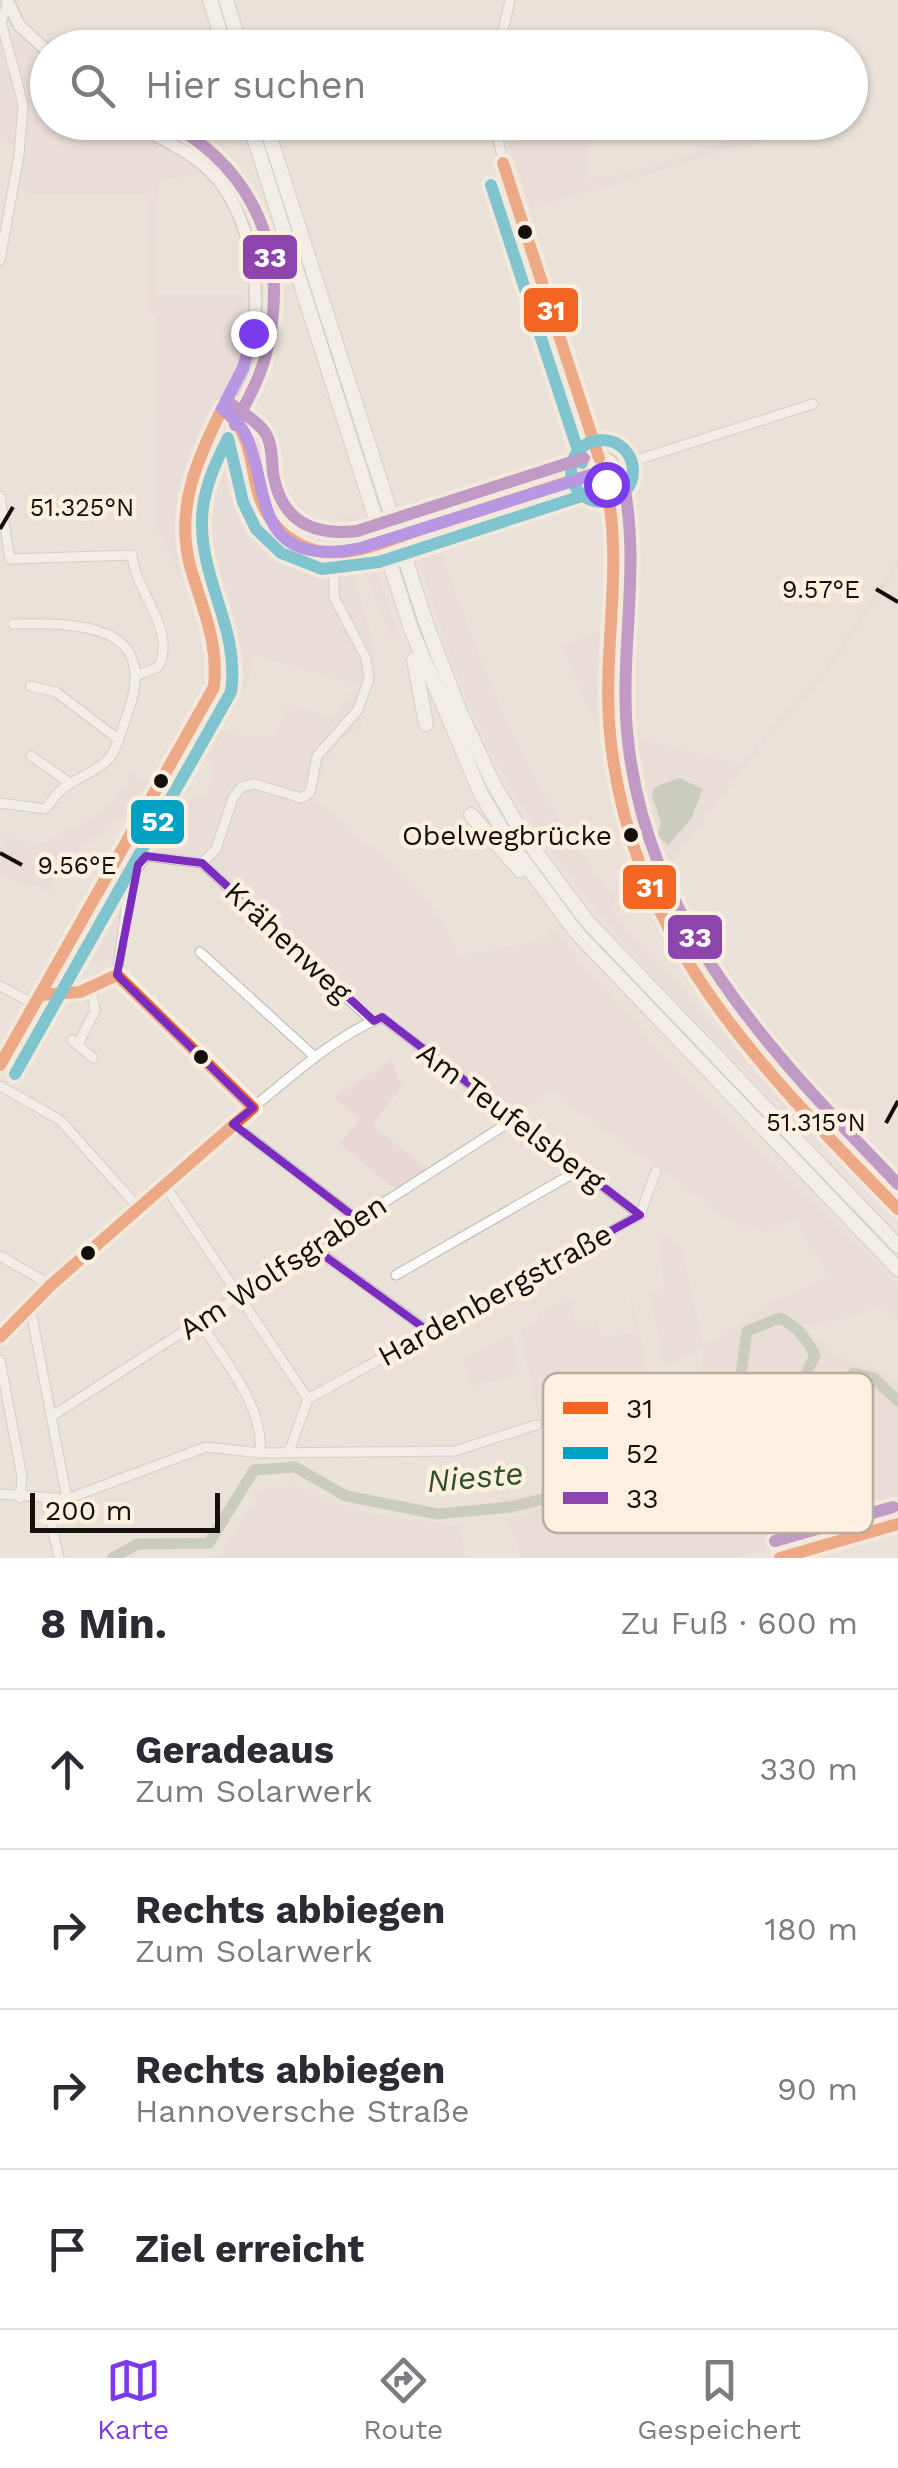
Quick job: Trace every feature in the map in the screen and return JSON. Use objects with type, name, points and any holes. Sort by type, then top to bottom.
[{"type":"highway","points":[[210,0],[219,30]]},
{"type":"highway","points":[[226,0],[235,30]]},
{"type":"highway","points":[[255,140],[411,629],[480,792],[547,897]]},
{"type":"highway","points":[[271,140],[426,623],[460,712],[494,785],[560,888],[597,933],[898,1246]]},
{"type":"highway","points":[[411,629],[426,724]]},
{"type":"highway","points":[[470,815],[608,968],[898,1269]]},
{"type":"main road","points":[[8,2],[19,25],[30,35]]},
{"type":"main road","points":[[0,1065],[214,687],[216,644],[184,528],[190,482],[243,368],[253,333],[244,228],[232,200],[207,168],[163,140]]},
{"type":"main road","points":[[220,413],[238,420],[256,457],[262,502],[276,526],[306,548],[343,552],[361,548],[589,476]]},
{"type":"main road","points":[[203,450],[217,436],[245,437]]},
{"type":"main road","points":[[599,458],[610,460],[615,467],[614,477],[606,484],[596,483],[589,476],[590,465],[599,458]]},
{"type":"main road","points":[[606,484],[619,572],[609,679],[612,751],[627,828],[655,908],[680,960],[716,1014],[898,1209]]},
{"type":"street","points":[[504,30],[510,0]]},
{"type":"street","points":[[0,260],[22,125],[19,80],[0,20],[8,2]]},
{"type":"street","points":[[499,140],[599,458]]},
{"type":"street","points":[[615,467],[813,404]]},
{"type":"street","points":[[0,496],[10,559],[132,556],[136,578],[159,624],[163,643],[158,667],[138,675]]},
{"type":"street","points":[[117,975],[130,880],[146,856],[202,863],[216,848],[233,798],[241,788],[255,784],[306,798],[316,756],[362,702],[369,679],[368,664],[334,597],[334,578],[343,552]]},
{"type":"street","points":[[0,803],[46,810],[70,783],[106,761],[118,739],[138,675],[127,646],[112,635],[80,626],[13,624]]},
{"type":"street","points":[[30,686],[56,692],[118,739]]},
{"type":"street","points":[[31,756],[70,783]]},
{"type":"street","name":"Krähenweg","points":[[202,863],[377,1019]]},
{"type":"street","points":[[200,952],[316,1057]]},
{"type":"street","points":[[0,986],[37,1000],[91,988],[117,975]]},
{"type":"street","points":[[117,975],[253,1108]]},
{"type":"street","points":[[91,988],[96,1011],[75,1042],[92,1058]]},
{"type":"street","points":[[0,1336],[51,1285],[233,1124],[316,1057],[377,1019]]},
{"type":"street","name":"Am Teufelsberg","points":[[377,1019],[640,1215]]},
{"type":"street","points":[[0,1086],[60,1120],[138,1206]]},
{"type":"street","name":"Am Wolfsgraben","points":[[52,1416],[514,1119]]},
{"type":"street","points":[[233,1124],[357,1218]]},
{"type":"street","points":[[396,1275],[579,1170]]},
{"type":"street","name":"Hardenbergstraße","points":[[308,1399],[640,1215],[656,1171]]},
{"type":"street","points":[[164,1184],[308,1399],[290,1452]]},
{"type":"street","points":[[314,1249],[428,1330]]},
{"type":"street","points":[[0,1256],[51,1285]]},
{"type":"street","points":[[30,1306],[67,1499]]},
{"type":"street","points":[[199,1321],[248,1398],[259,1426],[260,1453]]},
{"type":"street","points":[[0,1360],[22,1478],[20,1498]]},
{"type":"street","points":[[0,1494],[67,1499],[206,1447],[260,1453],[455,1451],[536,1425]]},
{"type":"street","points":[[46,1500],[59,1558]]},
{"type":"street","points":[[873,1531],[898,1524]]},
{"type":"street","points":[[780,1558],[867,1533]]},
{"type":"highlighted area","points":[[146,856],[202,863],[374,1021],[382,1017],[640,1215],[428,1331],[315,1249],[357,1219],[233,1124],[253,1108],[117,975],[138,865]]},
{"type":"shaded area","points":[[18,34],[30,47],[30,140],[155,141],[207,173],[159,181],[154,290],[157,295],[244,295],[237,348],[258,359],[246,404],[272,452],[271,492],[278,513],[302,535],[322,541],[333,541],[337,518],[357,514],[400,640],[392,640],[363,568],[354,577],[376,651],[365,668],[360,687],[362,728],[335,747],[314,799],[416,889],[434,909],[459,955],[551,940],[549,926],[670,1061],[898,1285],[898,1322],[883,1306],[808,1328],[831,1351],[879,1369],[898,1383],[898,1516],[873,1522],[873,1373],[699,1373],[703,1347],[664,1367],[650,1292],[665,1288],[657,1230],[682,1250],[704,1346],[784,1294],[786,1297],[828,1276],[795,1220],[765,1233],[754,1228],[746,1232],[552,1092],[507,1119],[414,1046],[419,1040],[387,1008],[375,1015],[201,860],[146,853],[128,878],[120,958],[60,971],[161,796],[168,803],[205,795],[215,769],[208,759],[178,768],[204,721],[239,735],[276,734],[287,705],[333,718],[356,685],[255,655],[245,694],[220,689],[221,643],[209,635],[155,525],[156,314],[148,313],[150,206],[145,195],[27,195],[16,186],[26,103],[11,42]]},
{"type":"shaded area","points":[[0,41],[18,116],[14,150],[0,134]]},
{"type":"shaded area","points":[[521,140],[589,140],[586,178],[646,168],[729,140],[764,140],[531,209],[508,145]]},
{"type":"shaded area","points":[[435,535],[510,726],[557,815],[617,900],[609,908],[823,1145],[820,1148],[644,964],[563,867],[527,814],[495,759],[459,679],[411,539]]},
{"type":"shaded area","points":[[898,559],[898,567],[830,669],[769,736],[659,878],[643,835],[625,738],[631,732],[638,738],[739,764],[822,673]]},
{"type":"shaded area","points":[[602,630],[599,664],[604,665],[606,747],[601,748],[601,734],[560,645]]},
{"type":"shaded area","points":[[134,772],[150,786],[129,820],[121,817],[74,854],[68,868],[59,865],[53,876],[55,895],[36,884],[27,888],[0,873],[3,835],[34,844],[48,842],[109,807]]},
{"type":"shaded area","points":[[679,778],[703,789],[691,819],[668,845],[657,835],[661,823],[652,795],[655,787]]},
{"type":"shaded area","points":[[391,1060],[402,1086],[372,1125],[427,1169],[395,1189],[340,1144],[359,1119],[334,1097]]},
{"type":"shaded area","points":[[628,1278],[648,1373],[543,1373],[543,1418],[539,1420],[520,1330],[538,1321],[537,1313],[571,1298],[576,1327],[597,1319],[601,1337],[636,1332]]},
{"type":"shaded area","points":[[512,1334],[520,1374],[470,1387],[463,1359]]},
{"type":"shaded area","points":[[299,1486],[358,1510],[461,1526],[465,1558],[208,1558],[219,1556],[260,1493],[268,1488]]},
{"type":"shaded area","points":[[543,1493],[543,1533],[830,1533],[731,1558],[522,1558],[508,1520],[533,1511],[508,1515],[502,1499]]},
{"type":"waterway","name":"Nieste","points":[[741,1373],[747,1331],[780,1318],[801,1334],[815,1355],[806,1373]]},
{"type":"waterway","name":"Nieste","points":[[873,1378],[898,1401]]},
{"type":"waterway","name":"Nieste","points":[[112,1558],[138,1544],[209,1543],[254,1470],[295,1467],[346,1496],[438,1514],[511,1507],[543,1499]]},
{"type":"transit line","name":"33","points":[[196,140],[224,165],[244,191],[259,219],[274,283],[266,354],[235,425]]},
{"type":"transit line","name":"31","points":[[503,163],[599,458]]},
{"type":"transit line","name":"52","points":[[491,185],[582,463]]},
{"type":"transit line","name":"33","points":[[230,403],[266,434],[277,489],[291,514],[326,531],[357,531],[584,458]]},
{"type":"transit line","name":"31","points":[[0,1065],[214,687],[212,640],[190,566],[185,524],[197,466],[222,409],[234,420],[248,446],[257,489],[269,517],[294,541],[317,551],[351,551],[375,545],[589,475]]},
{"type":"transit line","name":"52","points":[[15,1074],[231,692],[230,649],[208,568],[202,526],[209,481],[228,438],[243,502],[256,529],[281,553],[322,569],[379,562],[594,492]]},
{"type":"transit line","name":"52","points":[[602,440],[624,449],[633,471],[624,493],[602,502],[580,493],[571,471],[580,449],[602,440]]},
{"type":"transit line","name":"33","points":[[623,480],[630,543],[627,731],[638,800],[659,864],[687,924],[721,980],[804,1085],[898,1184]]},
{"type":"transit line","name":"31","points":[[606,484],[613,547],[610,734],[622,808],[644,875],[674,938],[710,996],[798,1104],[898,1209]]},
{"type":"transit line","name":"31","points":[[0,1337],[51,1285],[253,1108],[117,975],[80,992],[40,995]]},
{"type":"transit line","name":"33","points":[[873,1513],[893,1507]]},
{"type":"transit line","name":"31","points":[[873,1531],[898,1524]]},
{"type":"transit line","name":"33","points":[[775,1541],[803,1533]]},
{"type":"transit line","name":"31","points":[[780,1558],[867,1533]]},
{"type":"place","name":"Obelwegbrücke","points":[[631,835]]},
{"type":"route","points":[[253,333],[243,368],[222,409],[238,420],[253,448],[264,510],[286,536],[306,548],[343,552],[589,476],[596,483],[606,484]]}]
